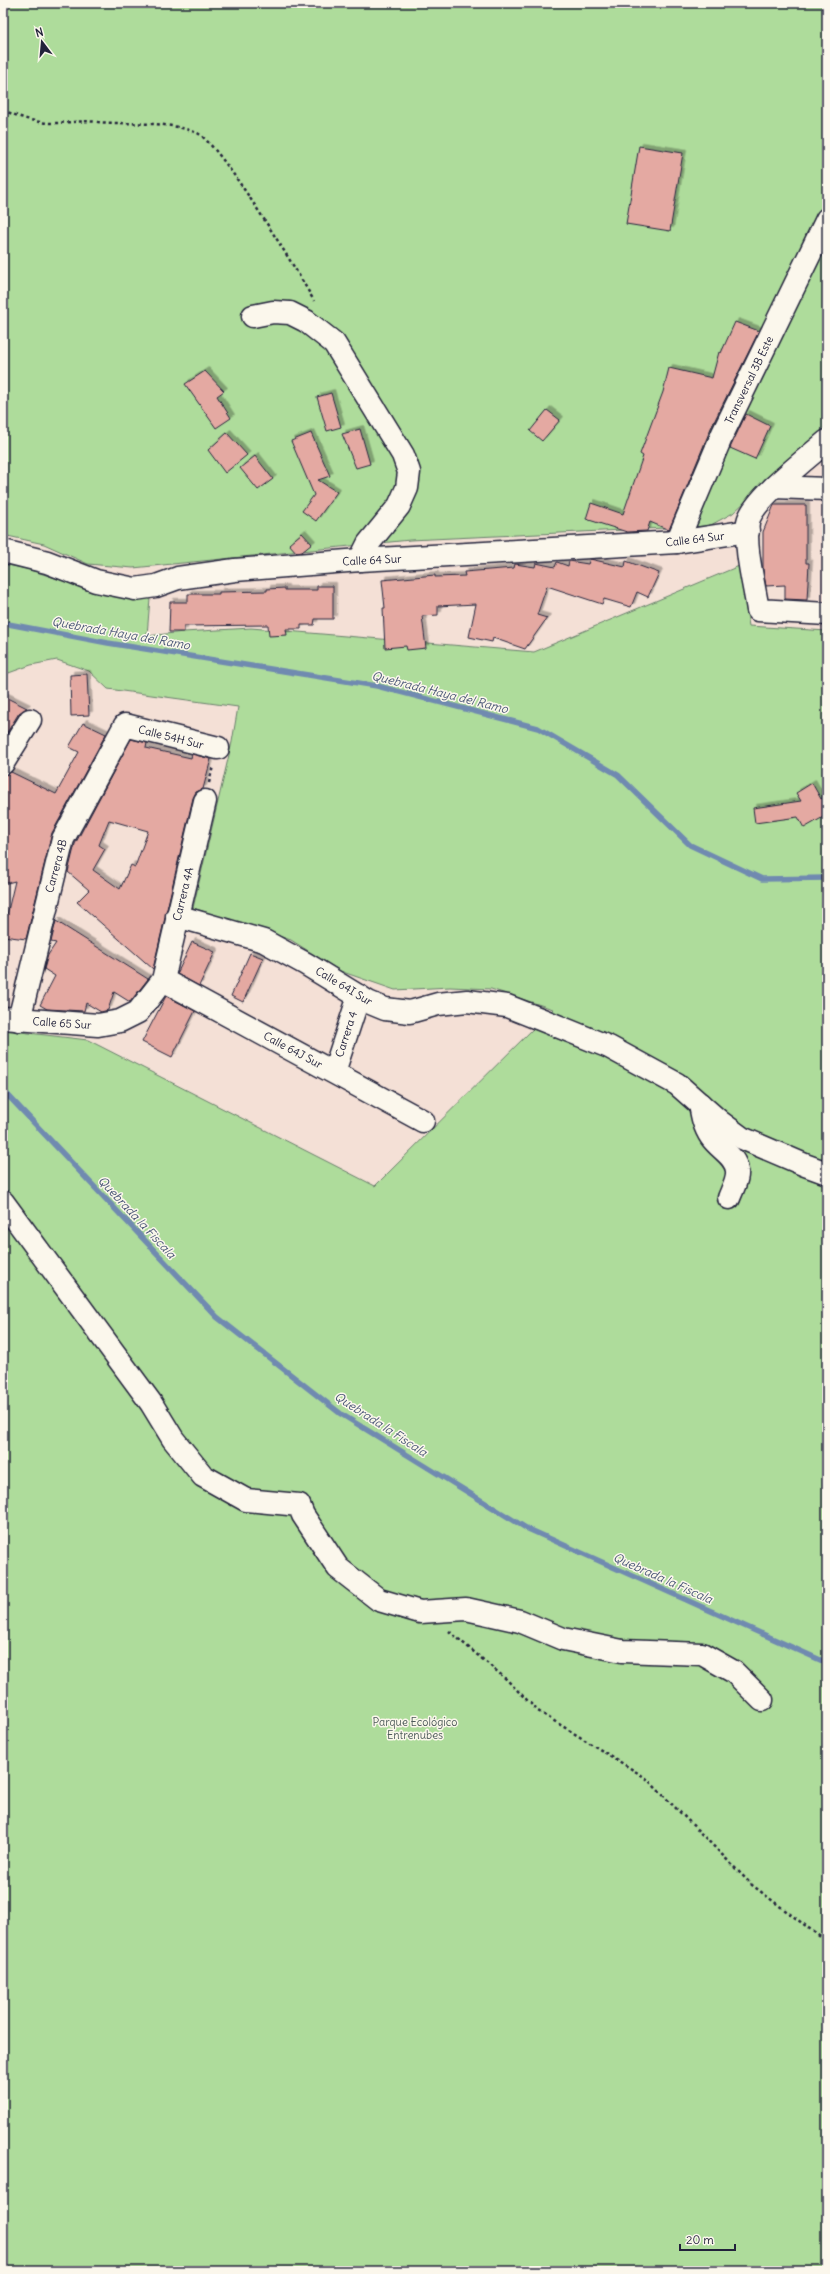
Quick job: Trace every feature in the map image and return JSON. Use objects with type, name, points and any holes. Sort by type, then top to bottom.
[{"type":"street","name":"Transversal 3B Este","points":[[677,542],[723,433],[827,219]]},
{"type":"street","points":[[253,316],[273,312],[290,313],[306,321],[334,343],[403,455],[409,472],[407,488],[399,506],[368,544],[360,560]]},
{"type":"street","points":[[827,441],[768,494],[749,520],[748,531],[758,610],[827,614]]},
{"type":"street","points":[[768,494],[827,489]]},
{"type":"street","name":"Calle 64 Sur","points":[[3,551],[47,562],[96,581],[135,589],[156,586],[178,578],[235,570],[360,560],[677,542],[748,531]]},
{"type":"street","points":[[3,763],[30,720]]},
{"type":"street","name":"Calle 54H Sur","points":[[125,725],[218,748]]},
{"type":"street","name":"Carrera 4B","points":[[11,1019],[63,839],[125,725]]},
{"type":"street","name":"Carrera 4A","points":[[120,1021],[138,1012],[162,980],[205,801]]},
{"type":"street","name":"Calle 64I Sur","points":[[177,916],[264,941],[359,996],[385,1009],[410,1012],[438,1004],[467,1002],[507,1006],[608,1047],[677,1084],[742,1138],[805,1165],[827,1172]]},
{"type":"street","name":"Calle 64J Sur","points":[[162,980],[423,1121]]},
{"type":"street","name":"Carrera 4","points":[[334,1072],[359,996]]},
{"type":"street","name":"Calle 65 Sur","points":[[11,1019],[98,1026],[120,1021]]},
{"type":"street","points":[[700,1104],[703,1121],[712,1138],[734,1161],[738,1169],[738,1175],[729,1198]]},
{"type":"street","points":[[3,1202],[151,1403],[173,1439],[204,1476],[246,1500],[299,1505],[303,1516],[338,1568],[379,1600],[420,1612],[466,1609],[520,1621],[563,1639],[622,1651],[702,1654],[734,1672],[762,1700]]},
{"type":"path","points":[[3,110],[24,118],[52,123],[79,120],[171,126],[198,133],[208,141],[250,198],[307,288],[317,308]]},
{"type":"path","points":[[205,801],[218,748]]},
{"type":"path","points":[[445,1628],[457,1636],[484,1660],[538,1711],[646,1778],[752,1885],[827,1942]]},
{"type":"green space","points":[[3,3],[827,3],[827,426],[733,513],[709,526],[410,540],[133,568],[88,564],[44,544],[3,535]]},
{"type":"green space","name":"Parque Ecológico Entrenubes","points":[[3,564],[27,569],[90,589],[150,598],[147,636],[251,628],[534,652],[739,566],[749,626],[827,631],[827,2271],[3,2271],[3,1030],[88,1040],[375,1186],[553,1009],[491,989],[450,987],[395,990],[340,971],[291,940],[193,908],[232,742],[238,707],[108,689],[89,671],[57,660],[31,665],[3,675]]},
{"type":"building","points":[[639,146],[683,153],[670,231],[626,224]]},
{"type":"building","points":[[735,322],[759,331],[711,428],[669,530],[650,522],[647,531],[627,532],[586,519],[591,503],[623,514],[643,456],[640,454],[663,392],[669,368],[712,378],[719,352],[721,353]]},
{"type":"building","points":[[205,371],[224,391],[217,396],[231,418],[216,428],[185,384]]},
{"type":"building","points":[[331,393],[341,427],[327,431],[317,397]]},
{"type":"building","points":[[547,410],[560,420],[542,441],[530,431]]},
{"type":"building","points":[[746,414],[770,426],[755,459],[730,448]]},
{"type":"building","points":[[360,429],[370,464],[356,468],[342,434]]},
{"type":"building","points":[[227,433],[247,455],[225,473],[208,450]]},
{"type":"building","points":[[311,433],[330,476],[318,480],[337,492],[316,521],[302,511],[314,495],[291,441]]},
{"type":"building","points":[[255,456],[273,479],[258,490],[240,468]]},
{"type":"building","points":[[774,505],[806,505],[806,563],[809,563],[807,600],[785,599],[785,585],[766,586],[763,570],[763,532]]},
{"type":"building","points":[[302,533],[312,544],[302,552],[297,553],[289,544]]},
{"type":"building","points":[[590,559],[625,567],[626,561],[659,573],[648,597],[637,592],[631,607],[604,599],[602,604],[547,586],[537,615],[547,618],[525,649],[493,638],[492,642],[469,637],[476,604],[438,606],[438,615],[422,616],[426,648],[407,650],[406,646],[385,648],[383,608],[385,608],[382,580],[435,575],[435,577],[465,576],[464,572],[514,568],[515,564],[535,567],[536,563],[555,567],[557,562],[568,566],[569,561],[588,564]]},
{"type":"building","points":[[317,586],[333,586],[333,619],[315,619],[314,625],[301,625],[301,629],[286,629],[287,635],[269,636],[268,625],[184,626],[184,632],[169,632],[170,602],[188,602],[188,594],[219,594],[219,592],[267,591],[267,589],[285,588],[285,590],[317,590]]},
{"type":"building","points":[[87,674],[89,715],[71,716],[70,675]]},
{"type":"building","points":[[3,696],[27,708],[19,713],[3,739]]},
{"type":"building","points":[[83,723],[106,734],[52,833],[26,939],[3,936],[3,918],[6,919],[15,881],[3,884],[3,775],[11,772],[56,794],[79,752],[69,747]]},
{"type":"building","points":[[131,739],[147,743],[146,748],[191,758],[192,754],[211,759],[203,789],[196,792],[193,798],[153,969],[77,902],[89,890],[68,872],[75,844]],"holes":[[[109,820],[148,831],[135,867],[131,865],[120,889],[93,870],[105,849],[99,845]]]},
{"type":"building","points":[[812,783],[821,799],[827,795],[827,815],[804,828],[798,817],[755,823],[753,808],[801,801],[796,793]]},
{"type":"building","points":[[56,921],[148,979],[130,1002],[114,992],[108,1010],[101,1012],[86,1003],[84,1011],[47,1009],[40,1005],[55,976],[44,969],[48,955],[56,943],[51,942]]},
{"type":"building","points":[[192,942],[215,952],[199,986],[177,974]]},
{"type":"building","points":[[250,953],[263,958],[243,1002],[231,996]]},
{"type":"building","points":[[166,996],[195,1011],[172,1057],[142,1042]]},
{"type":"waterway","name":"Quebrada Haya del Ramo","points":[[3,623],[108,643],[377,686],[538,728],[618,775],[690,845],[762,879],[827,878]]},
{"type":"waterway","name":"Quebrada la Fiscala","points":[[3,1090],[217,1317],[341,1414],[526,1528],[827,1663]]}]
